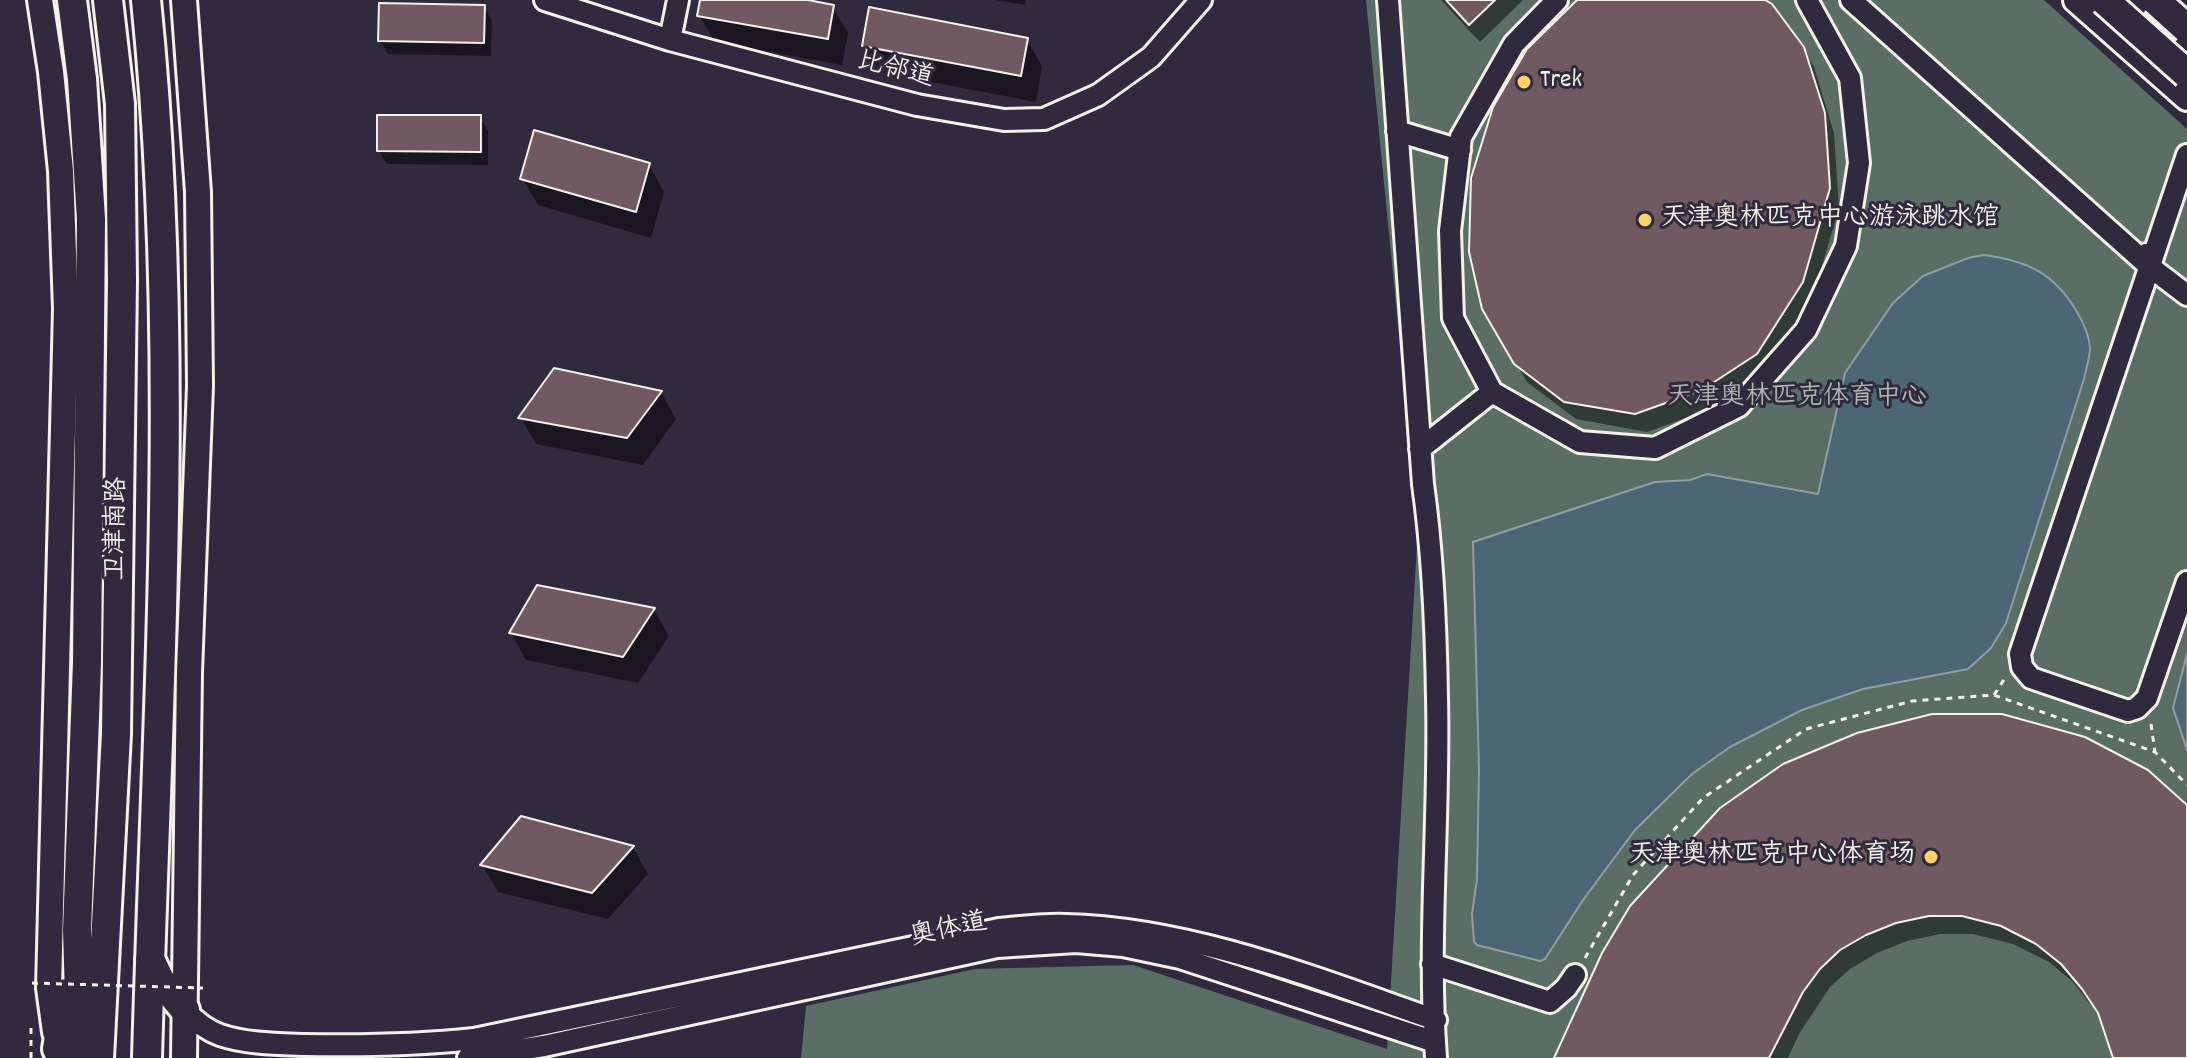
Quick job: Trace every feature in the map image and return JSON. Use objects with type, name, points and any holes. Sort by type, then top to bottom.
[{"type":"highway","points":[[63,1056],[77,930],[87,663],[91,219],[82,79],[72,0]]},
{"type":"highway","name":"卫津南路","points":[[99,1058],[116,734],[122,264],[120,104],[108,0]]},
{"type":"highway","name":"卫津南路","points":[[146,0],[157,101],[165,405],[147,1058]]},
{"type":"highway","points":[[2104,0],[2186,88]]},
{"type":"highway","points":[[2155,0],[2187,29]]},
{"type":"highway","points":[[150,959],[160,980],[185,1010]]},
{"type":"main road","points":[[40,0],[61,171],[66,309],[49,988],[63,1056]]},
{"type":"main road","points":[[184,0],[198,192],[200,386],[189,687],[184,1058]]},
{"type":"main road","points":[[2076,0],[2147,63],[2186,88]]},
{"type":"street","name":"比邻道","points":[[545,0],[670,40],[917,105],[1004,120],[1044,119],[1098,95],[1151,57],[1201,0]]},
{"type":"street","points":[[670,40],[678,0]]},
{"type":"street","points":[[1388,0],[1420,449],[1430,538],[1437,699],[1432,964],[1436,1050]]},
{"type":"street","points":[[1557,0],[1514,44],[1461,137],[1450,231],[1453,318],[1492,392],[1580,442],[1655,448],[1739,406],[1806,330],[1846,246],[1859,163],[1850,78],[1807,0]]},
{"type":"street","points":[[1851,0],[2147,256],[2187,295]]},
{"type":"street","points":[[2147,63],[2187,18]]},
{"type":"street","points":[[1397,131],[1460,150]]},
{"type":"street","points":[[2187,155],[2147,256],[2020,654],[2022,667],[2031,678],[2128,711],[2137,708],[2147,698],[2187,582]]},
{"type":"street","points":[[1420,449],[1492,392]]},
{"type":"street","points":[[185,1010],[199,1025],[221,1035],[245,1040],[326,1045],[426,1044],[474,1039],[999,929],[1064,925],[1119,929],[1259,959],[1436,1020]]},
{"type":"street","name":"奥体道","points":[[468,1058],[557,1043],[997,947],[1076,942],[1123,946],[1180,958],[1436,1050]]},
{"type":"street","points":[[1432,964],[1550,1002],[1575,975]]},
{"type":"path","points":[[1575,975],[1633,875],[1703,798],[1806,729],[1912,701],[1994,695],[2155,752],[2187,785]]},
{"type":"path","points":[[2147,698],[2155,752]]},
{"type":"path","points":[[32,983],[203,988]]},
{"type":"green space","name":"天津奥林匹克体育中心","points":[[1366,0],[2044,0],[2187,129],[2187,1058],[801,1058],[806,1006],[975,969],[1133,965],[1387,1049],[1418,528]]},
{"type":"water","points":[[1984,255],[2027,265],[2049,278],[2077,312],[2090,348],[2084,379],[2006,623],[1991,648],[1968,669],[1863,689],[1802,710],[1730,747],[1692,774],[1635,830],[1583,900],[1545,959],[1540,961],[1477,945],[1474,942],[1472,914],[1477,879],[1479,769],[1473,542],[1655,482],[1690,480],[1707,474],[1818,494],[1845,373],[1893,303],[1923,276]]},
{"type":"water","points":[[2187,654],[2187,750],[2173,708]]},
{"type":"building","points":[[700,0],[808,0],[834,5],[828,39],[697,16]]},
{"type":"building","points":[[1446,0],[1495,0],[1469,25]]},
{"type":"building","name":"天津奥林匹克中心游泳跳水馆","points":[[1577,0],[1765,0],[1772,4],[1804,47],[1825,113],[1830,188],[1803,282],[1757,354],[1702,390],[1635,414],[1564,402],[1514,364],[1482,309],[1469,252],[1471,178],[1493,107],[1527,49]]},
{"type":"building","points":[[379,3],[485,5],[484,43],[378,41]]},
{"type":"building","points":[[869,7],[1028,38],[1021,76],[862,46]]},
{"type":"building","points":[[377,115],[481,115],[481,152],[377,151]]},
{"type":"building","points":[[534,130],[650,163],[636,212],[520,179]]},
{"type":"building","points":[[554,368],[662,391],[627,438],[518,418]]},
{"type":"building","points":[[537,585],[655,608],[623,657],[509,633]]},
{"type":"building","name":"天津奥林匹克中心体育场","points":[[1932,714],[2002,714],[2085,737],[2148,770],[2187,805],[2187,1058],[2113,1058],[2098,1013],[2082,989],[2061,964],[2036,944],[2001,926],[1962,916],[1929,916],[1896,923],[1840,950],[1820,969],[1803,992],[1769,1058],[1554,1058],[1602,953],[1630,906],[1720,808],[1783,764],[1857,733]]},
{"type":"building","points":[[521,816],[634,846],[592,893],[480,865]]},
{"type":"place","name":"Trek","points":[[1524,82]]},
{"type":"place","name":"天津奥林匹克中心游泳跳水馆","points":[[1645,220]]},
{"type":"place","name":"天津奥林匹克中心体育场","points":[[1931,857]]}]
